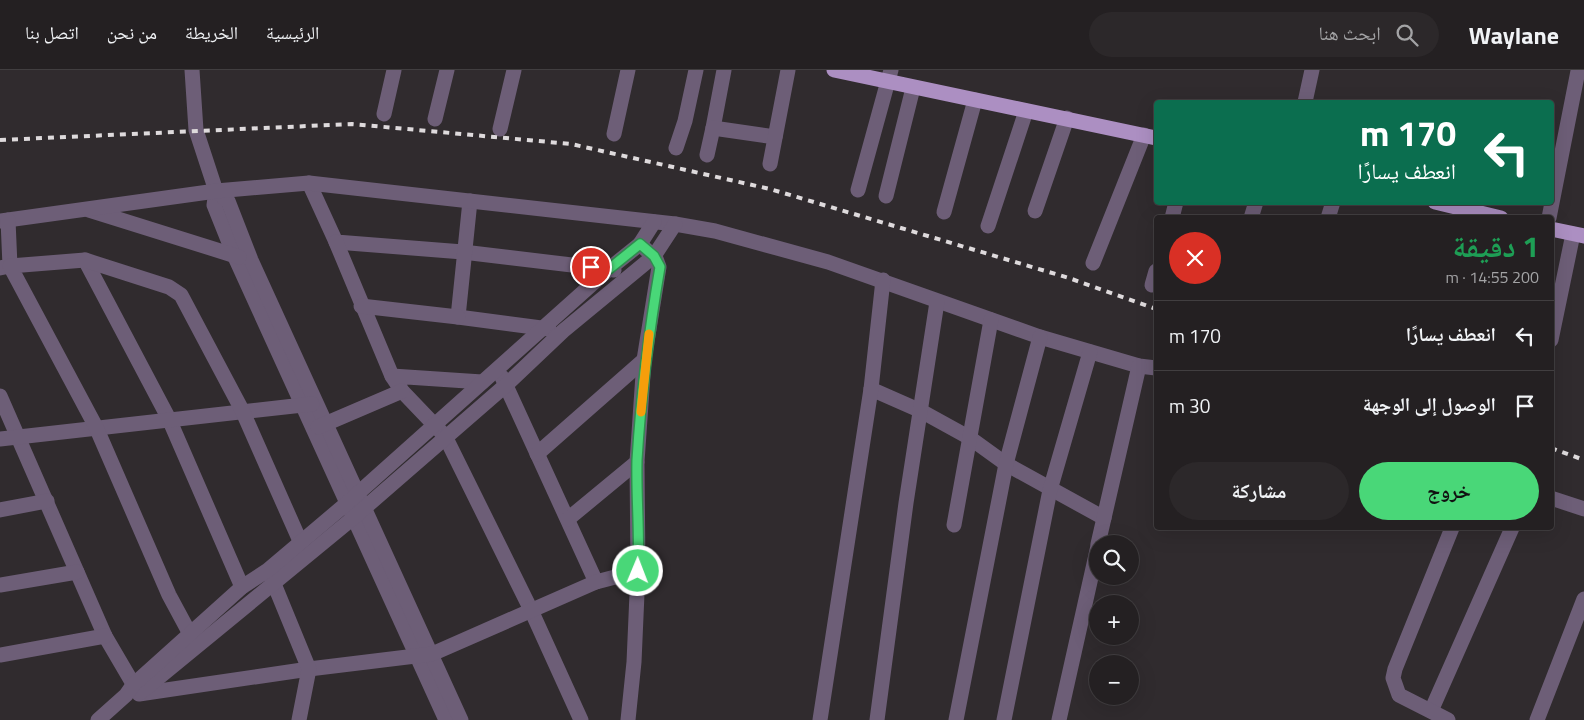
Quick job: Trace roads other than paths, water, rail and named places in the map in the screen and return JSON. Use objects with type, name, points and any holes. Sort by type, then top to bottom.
[{"type":"main road","points":[[834,70],[890,75],[914,88],[1150,136]]},
{"type":"main road","points":[[1447,205],[1489,215]]},
{"type":"main road","points":[[1554,230],[1578,235]]},
{"type":"street","points":[[192,70],[196,130],[216,191],[214,205],[234,255],[310,404]]},
{"type":"street","points":[[384,114],[394,70]]},
{"type":"street","points":[[436,119],[447,70]]},
{"type":"street","points":[[500,129],[514,70]]},
{"type":"street","points":[[614,134],[628,70]]},
{"type":"street","points":[[676,148],[696,70]]},
{"type":"street","points":[[706,155],[724,70]]},
{"type":"street","points":[[770,164],[788,70]]},
{"type":"street","points":[[1305,100],[1312,70]]},
{"type":"street","points":[[1554,192],[1577,71]]},
{"type":"street","points":[[858,190],[890,75]]},
{"type":"street","points":[[886,196],[914,88]]},
{"type":"street","points":[[944,212],[975,100]]},
{"type":"street","points":[[988,226],[1026,110]]},
{"type":"street","points":[[1035,212],[1067,118]]},
{"type":"street","points":[[713,128],[775,137]]},
{"type":"street","points":[[1094,263],[1150,136]]},
{"type":"street","points":[[309,183],[392,376],[402,391],[441,431],[531,610],[582,720]]},
{"type":"street","points":[[190,634],[169,595],[96,428],[5,267],[4,221],[216,191],[309,183],[675,224],[696,227],[820,260],[883,280],[937,302],[1040,337],[1139,366],[1154,368]]},
{"type":"street","points":[[216,191],[228,201],[319,426],[350,511],[424,655],[461,720]]},
{"type":"street","points":[[458,317],[463,252],[470,201]]},
{"type":"street","points":[[85,209],[251,260]]},
{"type":"street","points":[[133,691],[190,634],[242,587],[271,577],[300,541],[350,511],[365,508],[441,431],[482,382],[609,269],[640,244],[654,222]]},
{"type":"street","points":[[98,720],[350,511],[358,493],[506,385],[563,331],[654,256],[675,224]]},
{"type":"street","points":[[1554,328],[1578,235]]},
{"type":"street","points":[[336,242],[463,252],[632,273]]},
{"type":"street","points":[[628,720],[634,662],[638,571],[637,462],[644,360],[660,267],[654,256],[640,244]]},
{"type":"street","points":[[5,267],[85,260],[168,287],[181,295],[242,410],[300,541]]},
{"type":"street","points":[[85,260],[169,419],[242,587]]},
{"type":"street","points":[[820,720],[871,389],[883,280]]},
{"type":"street","points":[[877,720],[906,503],[937,302]]},
{"type":"street","points":[[361,306],[563,331]]},
{"type":"street","points":[[954,525],[991,320]]},
{"type":"street","points":[[956,720],[1006,464],[1040,337]]},
{"type":"street","points":[[1004,720],[1050,490],[1090,352]]},
{"type":"street","points":[[537,454],[644,360]]},
{"type":"street","points":[[1100,535],[1139,366]]},
{"type":"street","points":[[498,369],[596,582]]},
{"type":"street","points":[[392,376],[482,382]]},
{"type":"street","points":[[871,389],[921,411],[970,438],[1006,464],[1050,490],[1104,518]]},
{"type":"street","points":[[319,426],[402,391]]},
{"type":"street","points":[[0,396],[105,636],[133,691]]},
{"type":"street","points":[[0,439],[242,410],[310,404]]},
{"type":"street","points":[[319,426],[365,508],[424,655],[446,720]]},
{"type":"street","points":[[568,520],[637,462]]},
{"type":"street","points":[[1554,499],[1584,509]]},
{"type":"street","points":[[0,510],[47,501]]},
{"type":"street","points":[[1448,720],[1399,695],[1393,678],[1451,530]]},
{"type":"street","points":[[1431,711],[1511,530]]},
{"type":"street","points":[[133,691],[424,655],[596,582],[638,571]]},
{"type":"street","points":[[0,585],[77,572]]},
{"type":"street","points":[[271,577],[309,669],[299,720]]},
{"type":"street","points":[[1059,720],[1089,585]]},
{"type":"street","points":[[1536,720],[1584,599]]},
{"type":"street","points":[[0,655],[105,636]]},
{"type":"railway","points":[[0,140],[352,124],[571,144],[770,189],[1069,278],[1154,308]]},
{"type":"railway","points":[[1554,449],[1584,460]]}]
